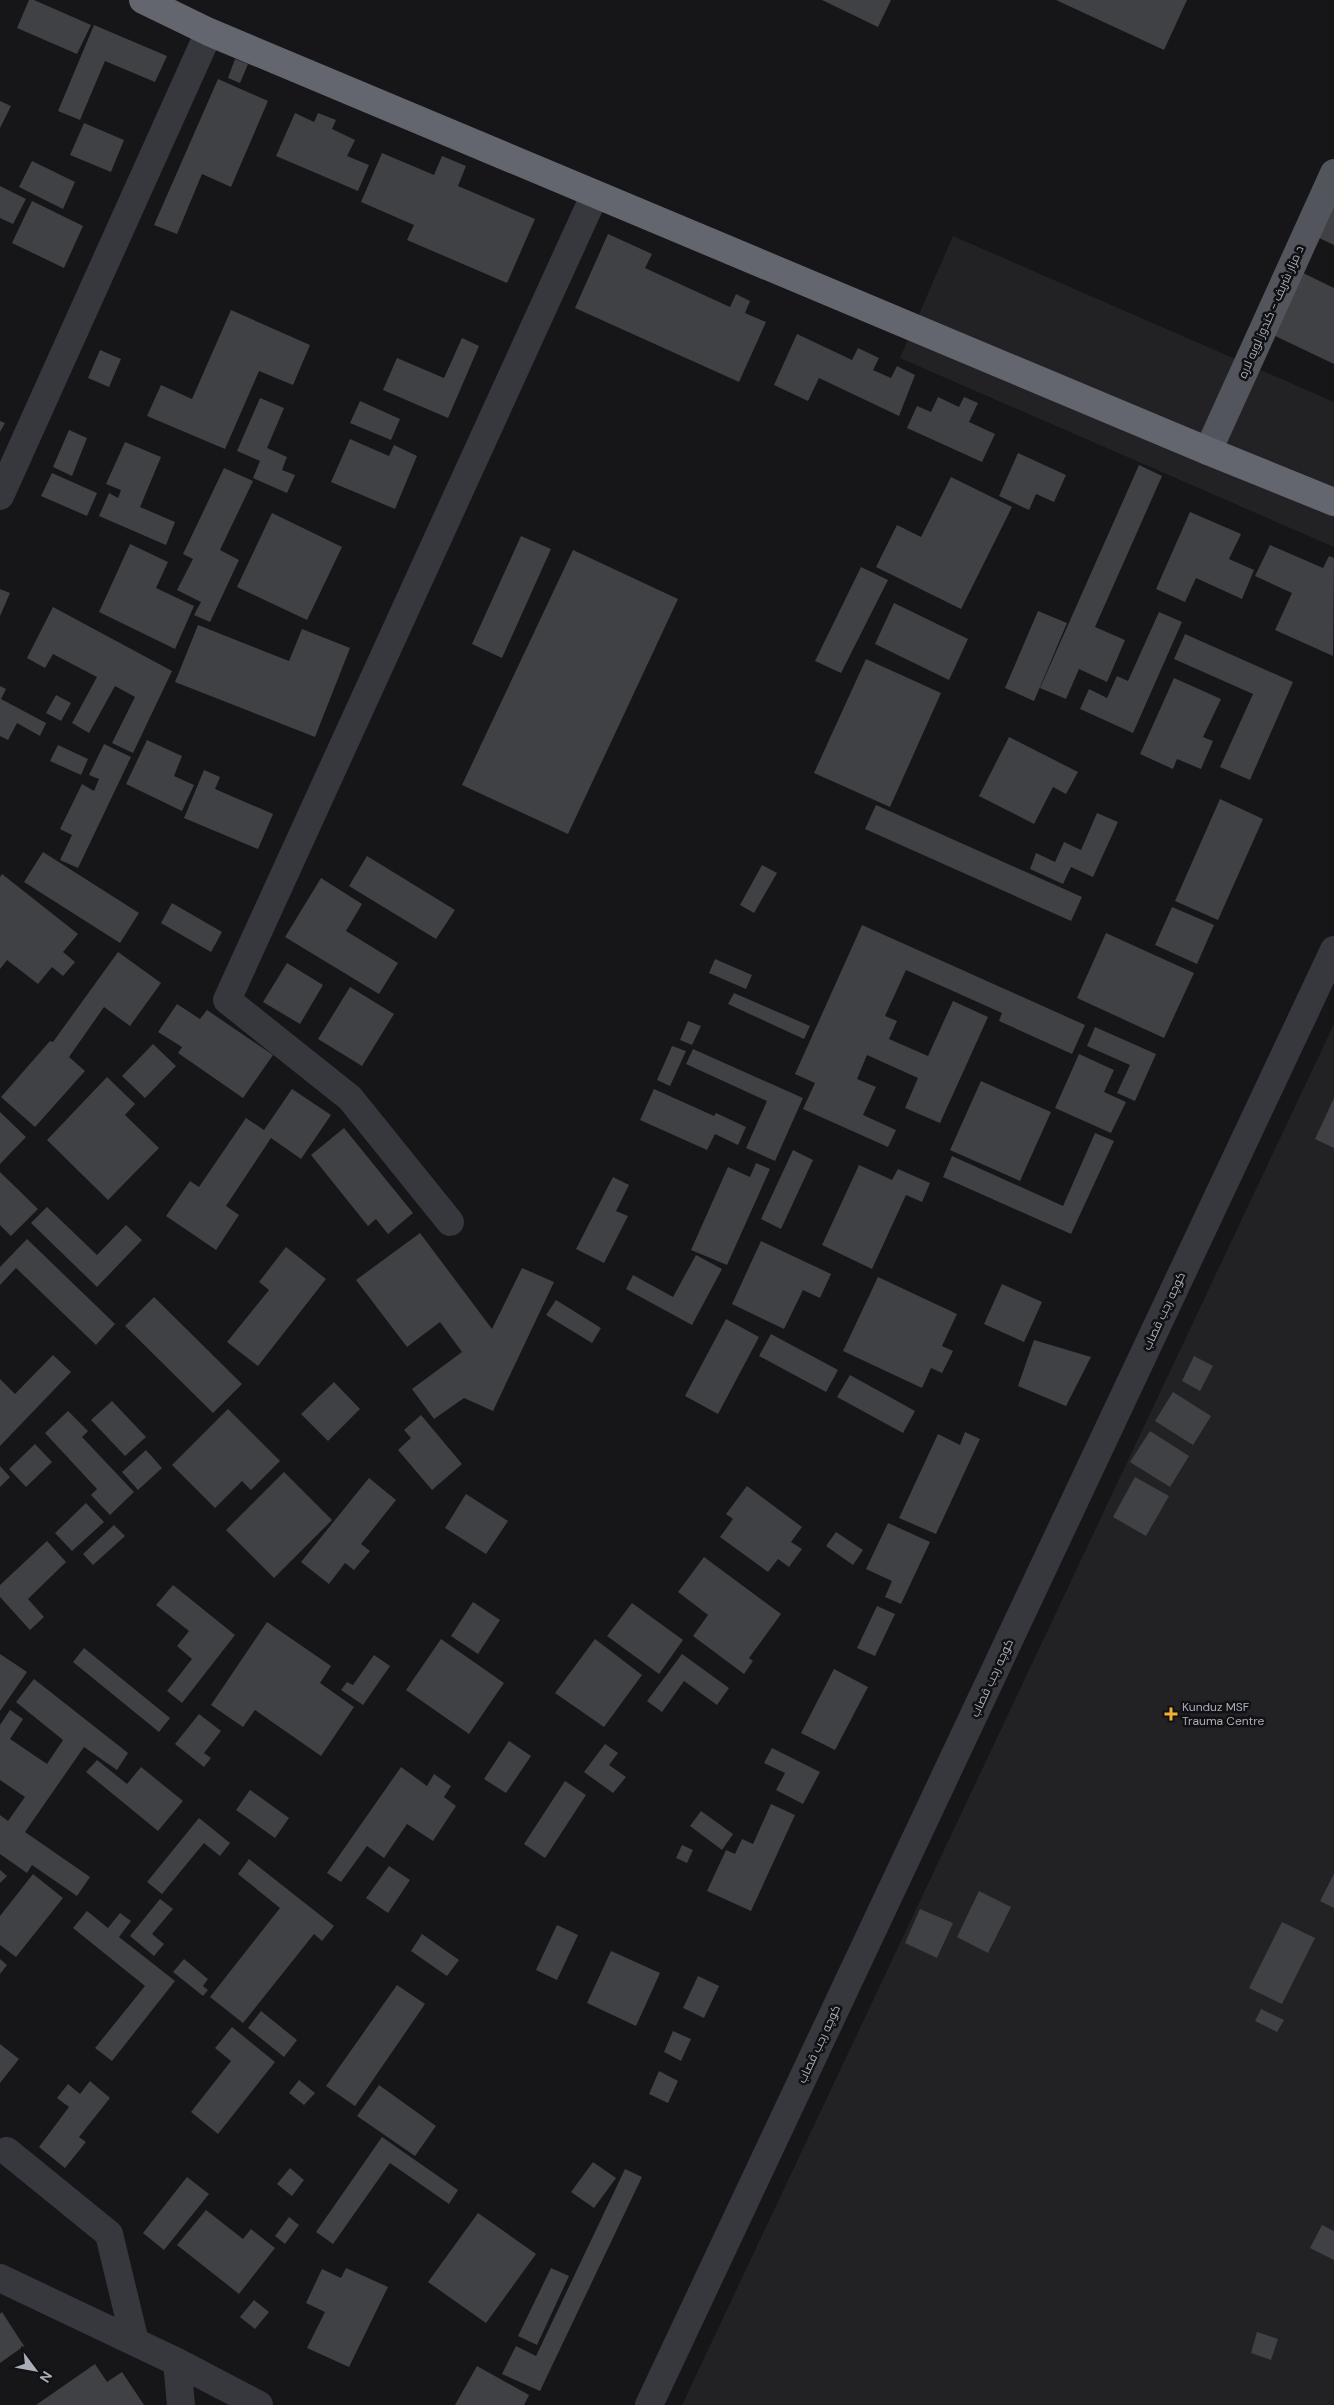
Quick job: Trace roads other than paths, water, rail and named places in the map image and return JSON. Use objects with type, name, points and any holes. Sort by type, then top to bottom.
[{"type":"highway","points":[[143,0],[209,32],[1208,451],[1334,502]]},
{"type":"main road","name":"د مزار شریف - کندوز لویه لاره","points":[[1208,451],[1334,173]]},
{"type":"street","points":[[0,496],[209,32]]},
{"type":"street","points":[[450,1222],[350,1098],[227,1000],[595,194]]},
{"type":"street","name":"کوچه رجب قصاب","points":[[649,2405],[1334,950]]},
{"type":"street","points":[[7,2151],[109,2234],[135,2342]]},
{"type":"street","points":[[3,2283],[177,2362],[259,2405]]},
{"type":"street","points":[[177,2362],[181,2405]]},
{"type":"place","name":"Kunduz MSF Trauma Centre","points":[[1171,1714]]}]
